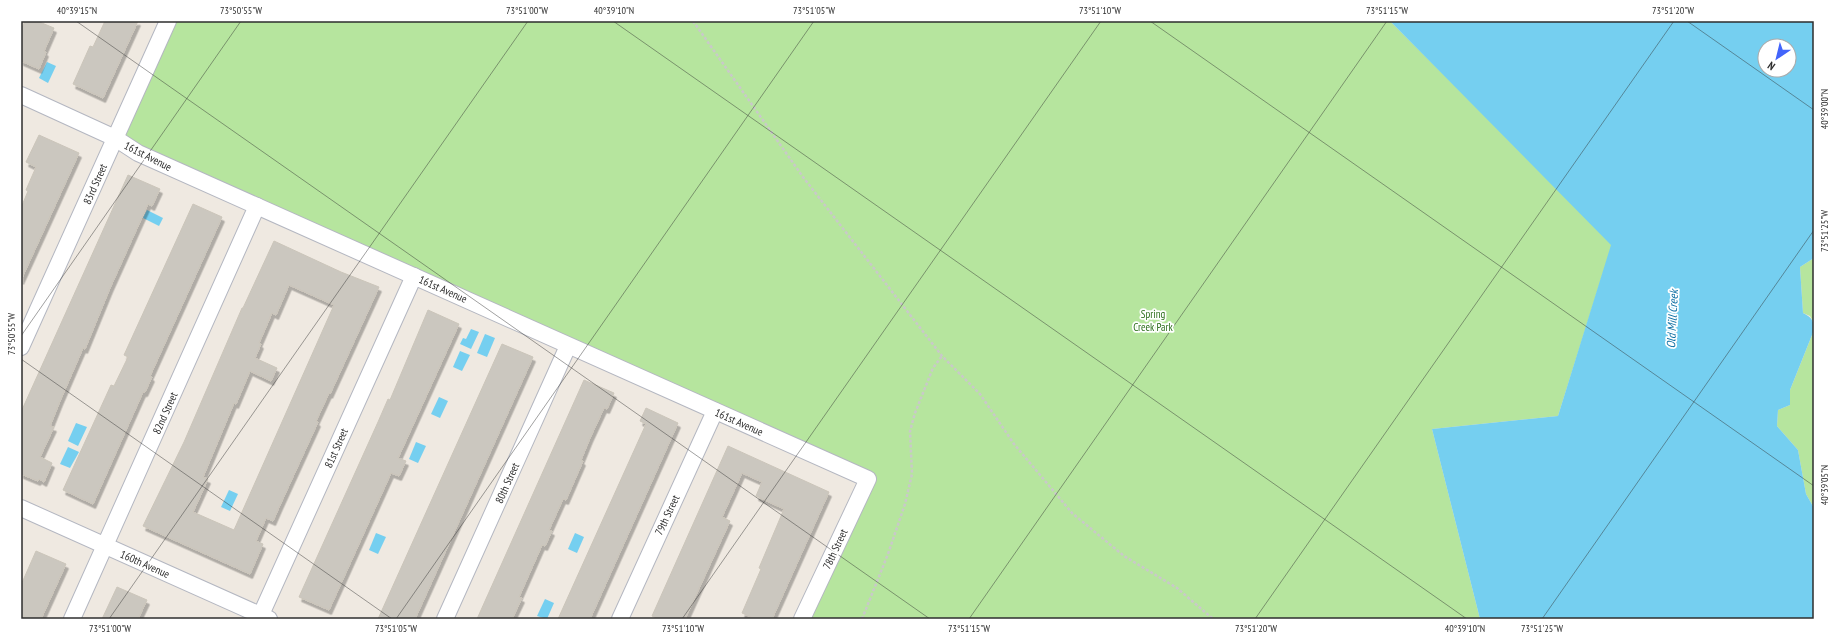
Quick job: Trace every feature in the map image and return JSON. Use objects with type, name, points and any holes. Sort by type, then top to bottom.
[{"type":"street","name":"83rd Street","points":[[21,347],[168,21]]},
{"type":"street","name":"161st Avenue","points":[[21,94],[115,138],[138,153],[868,479]]},
{"type":"street","name":"82nd Street","points":[[72,619],[257,206]]},
{"type":"street","name":"81st Street","points":[[262,618],[414,276]]},
{"type":"street","name":"80th Street","points":[[446,619],[568,346]]},
{"type":"street","name":"79th Street","points":[[620,619],[715,411]]},
{"type":"street","name":"78th Street","points":[[802,619],[868,479]]},
{"type":"street","name":"160th Avenue","points":[[21,508],[262,618]]},
{"type":"path","points":[[693,21],[803,177],[942,356],[980,394],[1014,444],[1072,513],[1124,556],[1177,588],[1213,619]]},
{"type":"path","points":[[862,619],[888,554],[905,504],[912,474],[910,431],[915,413],[933,368],[942,356]]},
{"type":"green space","name":"Spring Creek Park","points":[[168,21],[1390,21],[1612,244],[1558,416],[1432,429],[1480,619],[802,619],[868,479],[115,138]]},
{"type":"green space","points":[[1814,258],[1814,323],[1810,316],[1803,313],[1800,267]]},
{"type":"green space","points":[[1814,330],[1814,508],[1806,494],[1798,450],[1777,426],[1778,410],[1790,405],[1790,390]]},
{"type":"water","name":"Old Mill Creek","points":[[1390,21],[1814,21],[1814,258],[1800,267],[1803,313],[1812,319],[1814,330],[1790,390],[1790,405],[1778,410],[1777,426],[1798,450],[1806,494],[1814,508],[1814,619],[1480,619],[1432,429],[1558,416],[1611,245]]},
{"type":"water","points":[[47,62],[56,66],[48,83],[39,78]]},
{"type":"water","points":[[147,210],[163,218],[159,226],[143,218]]},
{"type":"water","points":[[471,329],[479,332],[471,349],[460,344],[463,338],[466,339]]},
{"type":"water","points":[[485,334],[495,338],[487,357],[477,353]]},
{"type":"water","points":[[460,351],[470,355],[462,371],[453,367]]},
{"type":"water","points":[[439,397],[448,401],[440,418],[431,414]]},
{"type":"water","points":[[76,423],[87,427],[78,446],[68,441]]},
{"type":"water","points":[[416,442],[426,446],[418,463],[409,459]]},
{"type":"water","points":[[68,447],[79,452],[70,468],[60,464]]},
{"type":"water","points":[[229,490],[238,494],[230,511],[221,507]]},
{"type":"water","points":[[376,533],[386,537],[378,554],[369,550]]},
{"type":"water","points":[[575,533],[584,537],[577,553],[568,549]]},
{"type":"water","points":[[545,599],[554,603],[547,619],[537,616]]},
{"type":"building","points":[[25,21],[37,21],[54,28],[44,51],[46,52],[39,69],[21,61],[21,30]]},
{"type":"building","points":[[105,21],[138,21],[103,98],[73,84],[90,46],[93,47]]},
{"type":"building","points":[[39,135],[79,153],[21,280],[21,208],[28,191],[26,190],[36,167],[26,162]]},
{"type":"building","points":[[128,175],[160,189],[152,206],[148,204],[110,288],[85,349],[83,348],[60,401],[50,426],[54,427],[40,457],[52,463],[44,482],[39,479],[38,481],[21,474],[21,412]]},
{"type":"building","points":[[193,204],[222,217],[150,376],[152,377],[145,392],[143,392],[93,504],[63,490],[111,385],[114,386],[128,357],[124,355]]},
{"type":"building","points":[[274,241],[341,272],[379,287],[316,421],[318,422],[273,521],[266,518],[256,541],[263,544],[250,574],[143,526],[184,442]],"holes":[[[289,285],[334,305],[234,530],[193,512],[208,479],[203,477],[234,403],[236,404],[250,371],[271,381],[277,368],[255,358],[261,344],[259,343],[272,313],[276,315]]]},
{"type":"building","points":[[428,310],[459,324],[398,458],[406,461],[399,476],[391,473],[329,610],[299,597],[388,399],[390,400]]},
{"type":"building","points":[[502,344],[533,357],[466,506],[415,619],[378,619]]},
{"type":"building","points":[[584,380],[614,393],[607,409],[604,408],[590,438],[581,460],[583,461],[566,500],[563,499],[549,530],[552,531],[545,546],[542,545],[519,597],[522,598],[512,619],[477,619]]},
{"type":"building","points":[[646,408],[678,423],[590,619],[558,619],[646,424],[640,421]]},
{"type":"building","points":[[728,446],[829,492],[772,619],[755,619],[742,613],[784,509],[756,496],[762,482],[742,473],[722,517],[730,521],[685,619],[659,619],[652,616]]},
{"type":"building","points":[[36,551],[66,564],[41,619],[27,619],[21,616],[21,585]]},
{"type":"building","points":[[117,587],[147,600],[138,619],[102,619]]}]
